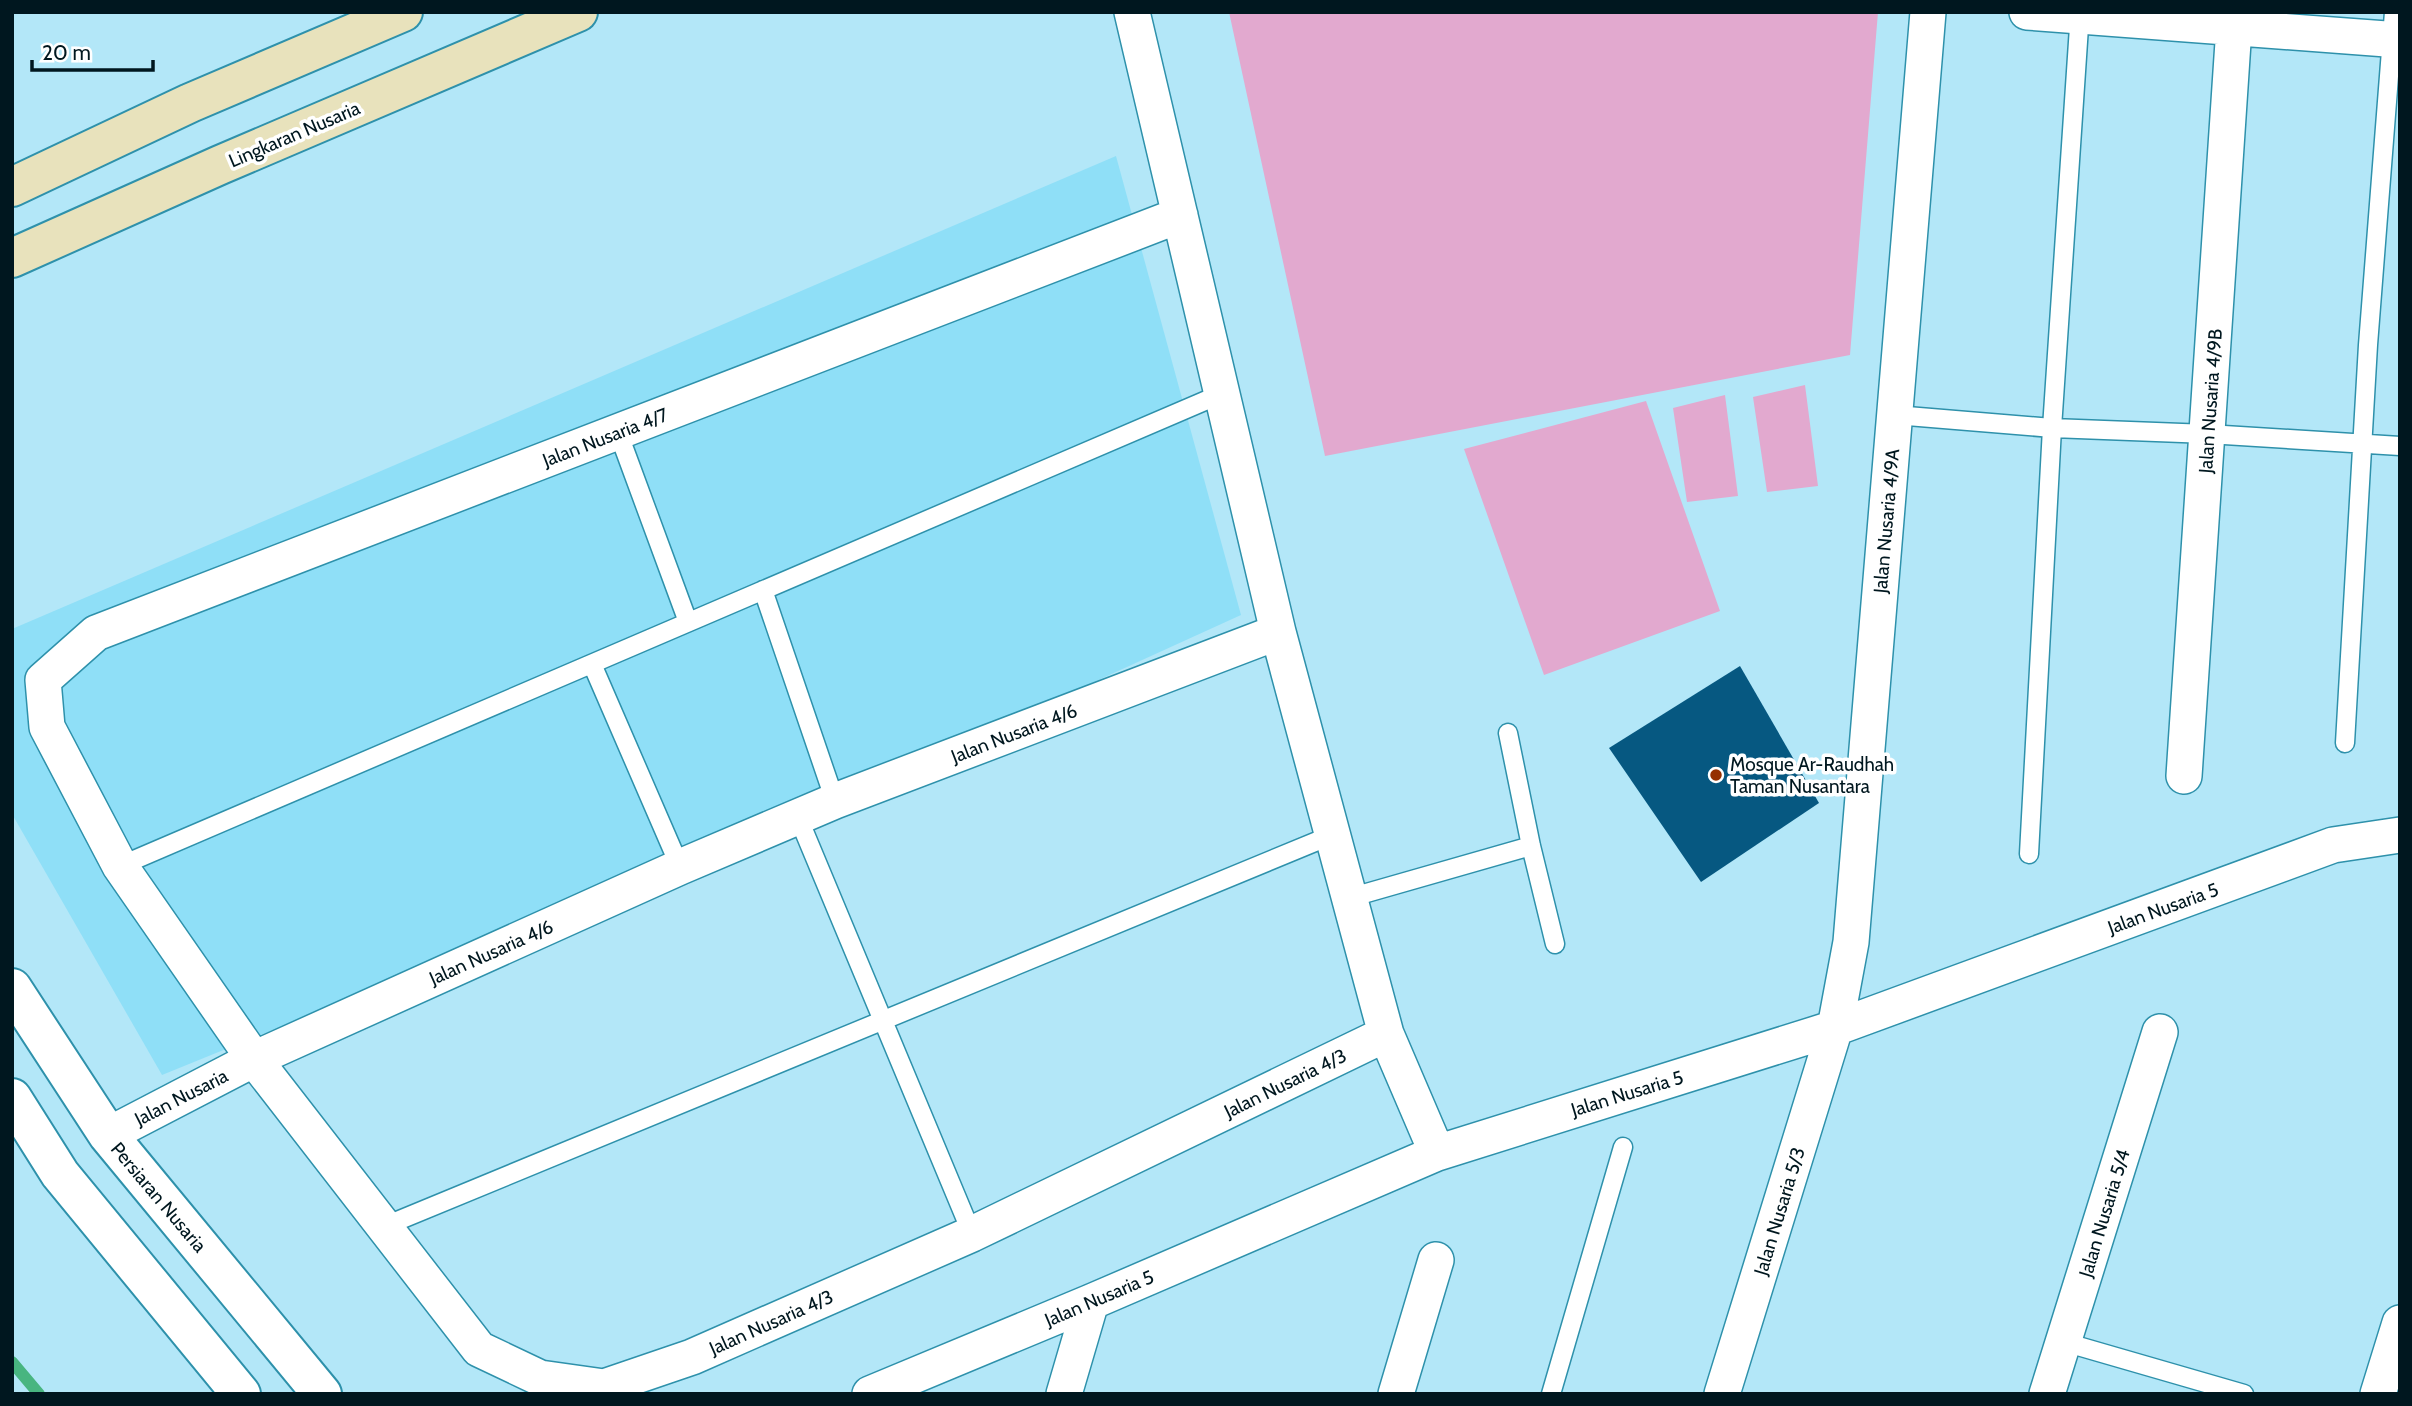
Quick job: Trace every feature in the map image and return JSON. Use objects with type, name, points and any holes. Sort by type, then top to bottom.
[{"type":"main road","points":[[12,187],[190,103],[403,12]]},
{"type":"main road","name":"Lingkaran Nusaria","points":[[12,258],[220,165],[578,12]]},
{"type":"street","points":[[1132,12],[1278,632],[1332,835],[1386,1034],[1437,1153]]},
{"type":"street","name":"Jalan Nusaria 4/9A","points":[[1835,1028],[1851,942],[1928,12]]},
{"type":"street","points":[[2027,12],[2234,20],[2395,30]]},
{"type":"street","name":"Jalan Nusaria 4/9B","points":[[2184,776],[2234,20]]},
{"type":"street","name":"Jalan Nusaria 4/7","points":[[43,680],[96,634],[1180,215]]},
{"type":"street","name":"Jalan Nusaria 4/6","points":[[254,1059],[680,867],[835,801],[1278,632]]},
{"type":"street","name":"Jalan Nusaria 4/3","points":[[43,680],[47,727],[120,866],[254,1059],[479,1349],[540,1378],[604,1387],[692,1357],[972,1234],[1386,1034]]},
{"type":"street","name":"Jalan Nusaria 5","points":[[870,1394],[1437,1153],[1835,1028],[2333,845],[2400,835]]},
{"type":"street","name":"Persiaran Nusaria","points":[[12,988],[108,1135],[322,1394]]},
{"type":"street","name":"Jalan Nusaria 5/3","points":[[1722,1394],[1835,1028]]},
{"type":"street","name":"Jalan Nusaria 5/4","points":[[2047,1394],[2160,1032]]},
{"type":"street","name":"Jalan Nusaria","points":[[108,1135],[254,1059]]},
{"type":"street","points":[[12,1098],[60,1174],[241,1394]]},
{"type":"street","points":[[1396,1394],[1436,1260]]},
{"type":"street","points":[[1064,1394],[1091,1302]]},
{"type":"street","points":[[2378,1394],[2400,1324]]},
{"type":"lane","points":[[2029,855],[2052,428],[2080,14]]},
{"type":"lane","points":[[2345,743],[2362,443],[2395,30]]},
{"type":"lane","points":[[120,866],[1221,394]]},
{"type":"lane","points":[[1895,415],[2052,428],[2400,446]]},
{"type":"lane","points":[[618,432],[688,622]]},
{"type":"lane","points":[[763,590],[835,801]]},
{"type":"lane","points":[[592,664],[680,867]]},
{"type":"lane","points":[[1508,733],[1531,846],[1555,944]]},
{"type":"lane","points":[[798,817],[972,1234]]},
{"type":"lane","points":[[384,1226],[1332,835]]},
{"type":"lane","points":[[1349,898],[1531,846]]},
{"type":"lane","points":[[1551,1394],[1623,1147]]},
{"type":"lane","points":[[2064,1342],[2244,1394]]},
{"type":"shaded area","points":[[1229,12],[1878,12],[1850,355],[1325,456]]},
{"type":"shaded area","points":[[1116,156],[1241,615],[798,817],[162,1075],[12,814],[12,629]]},
{"type":"shaded area","points":[[1805,385],[1818,486],[1767,492],[1753,397]]},
{"type":"shaded area","points":[[1725,395],[1738,496],[1687,502],[1673,408]]},
{"type":"shaded area","points":[[1646,401],[1720,611],[1544,675],[1464,449]]},
{"type":"building","name":"Mosque Ar-Raudhah Taman Nusantara","points":[[1740,666],[1819,803],[1701,882],[1609,748]]},
{"type":"waterway","points":[[12,1362],[39,1394]]},
{"type":"place","name":"Mosque Ar-Raudhah Taman Nusantara","points":[[1716,775]]}]
